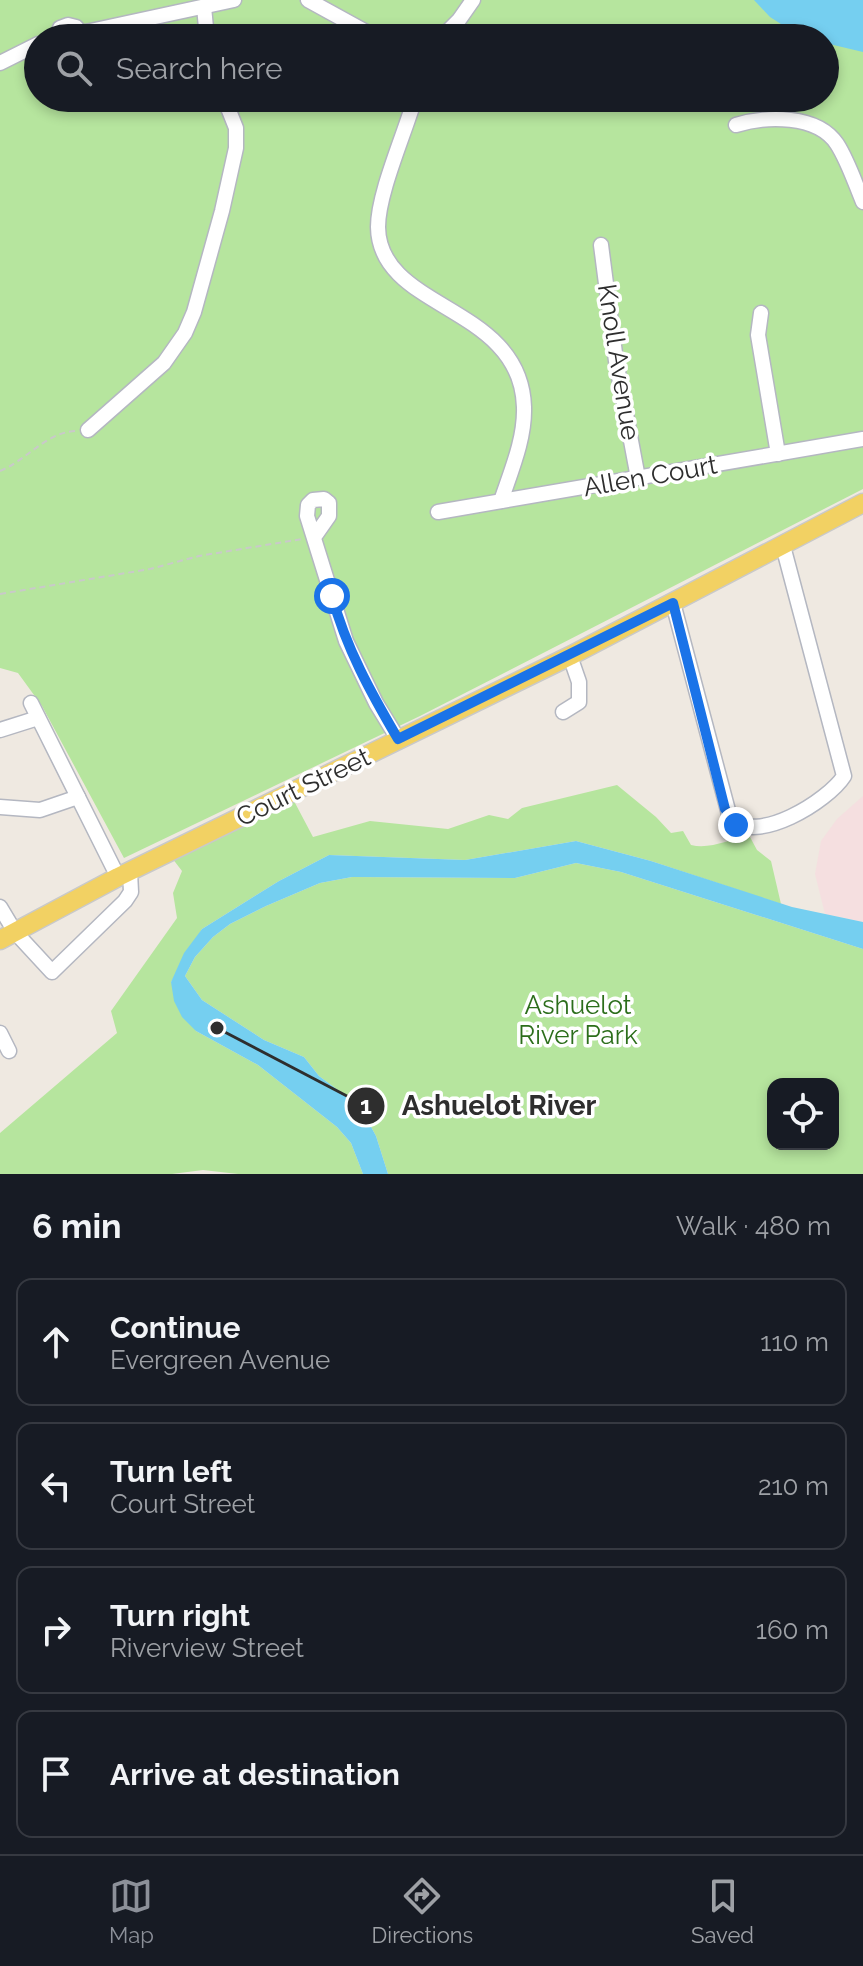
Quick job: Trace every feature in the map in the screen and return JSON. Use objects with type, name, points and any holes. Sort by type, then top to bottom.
[{"type":"main road","name":"Court Street","points":[[8,936],[124,874],[570,656],[863,503]]},
{"type":"street","points":[[131,24],[234,0]]},
{"type":"street","points":[[308,0],[352,24]]},
{"type":"street","points":[[455,24],[473,0]]},
{"type":"street","points":[[204,7],[206,24]]},
{"type":"street","points":[[0,63],[24,49]]},
{"type":"street","points":[[88,430],[164,363],[185,333],[215,242],[236,148],[236,128],[230,112]]},
{"type":"street","points":[[411,112],[382,203],[378,225],[380,242],[400,274],[411,285],[484,330],[513,363],[523,394],[523,427],[501,501]]},
{"type":"street","points":[[736,125],[770,118],[807,124],[829,135],[837,144],[863,202]]},
{"type":"street","name":"Knoll Avenue","points":[[601,245],[616,361],[638,478]]},
{"type":"street","points":[[761,313],[758,335],[778,454]]},
{"type":"street","name":"Allen Court","points":[[438,512],[863,439]]},
{"type":"street","points":[[315,536],[346,641],[376,703],[398,739]]},
{"type":"street","points":[[673,603],[725,809],[736,825],[748,828],[794,815],[830,794],[844,776],[783,546]]},
{"type":"street","points":[[563,712],[579,702],[581,695],[570,656]]},
{"type":"street","points":[[0,907],[8,936],[52,972],[131,892],[124,874],[78,797],[31,703]]},
{"type":"street","points":[[0,730],[38,718]]},
{"type":"street","points":[[0,807],[40,810],[78,797]]},
{"type":"street","points":[[0,1033],[9,1051]]},
{"type":"path","points":[[0,471],[24,459],[54,435],[88,430]]},
{"type":"path","points":[[0,594],[150,569],[199,556],[315,536]]},
{"type":"shaded area","points":[[863,796],[863,922],[825,914],[815,874],[821,841],[837,819]]},
{"type":"green space","points":[[0,0],[863,0],[863,489],[420,716],[124,858],[42,706],[18,673],[0,668]]},
{"type":"green space","points":[[617,785],[671,833],[683,831],[691,845],[706,846],[750,837],[757,850],[771,861],[781,904],[651,861],[576,841],[465,860],[329,855],[279,881],[202,929],[171,982],[196,1031],[258,1065],[337,1127],[351,1143],[363,1174],[238,1174],[203,1170],[172,1174],[0,1174],[0,1133],[117,1033],[111,1011],[177,918],[173,893],[182,871],[172,858],[294,801],[313,837],[370,821],[448,829],[489,815],[508,819],[522,808]]},
{"type":"green space","name":"Ashuelot River Park","points":[[576,863],[621,872],[863,949],[863,1174],[388,1174],[376,1136],[364,1114],[346,1096],[319,1076],[304,1057],[264,1040],[202,1000],[185,976],[195,957],[230,924],[320,883],[352,877],[515,878]]},
{"type":"water","points":[[754,0],[863,0],[863,52],[839,46],[839,24],[781,24]]},
{"type":"water","points":[[576,841],[651,861],[792,907],[863,922],[863,949],[621,872],[576,863],[515,878],[352,877],[320,883],[230,924],[195,957],[185,976],[202,1000],[264,1040],[304,1057],[319,1076],[346,1096],[364,1114],[376,1136],[388,1174],[363,1174],[351,1143],[337,1127],[258,1065],[196,1031],[182,1017],[174,1001],[171,982],[184,953],[202,929],[279,881],[329,855],[465,860]]},
{"type":"place","name":"Ashuelot River","points":[[217,1028]]},
{"type":"route","points":[[332,596],[359,670],[398,739],[673,603],[725,809],[736,825]]}]
